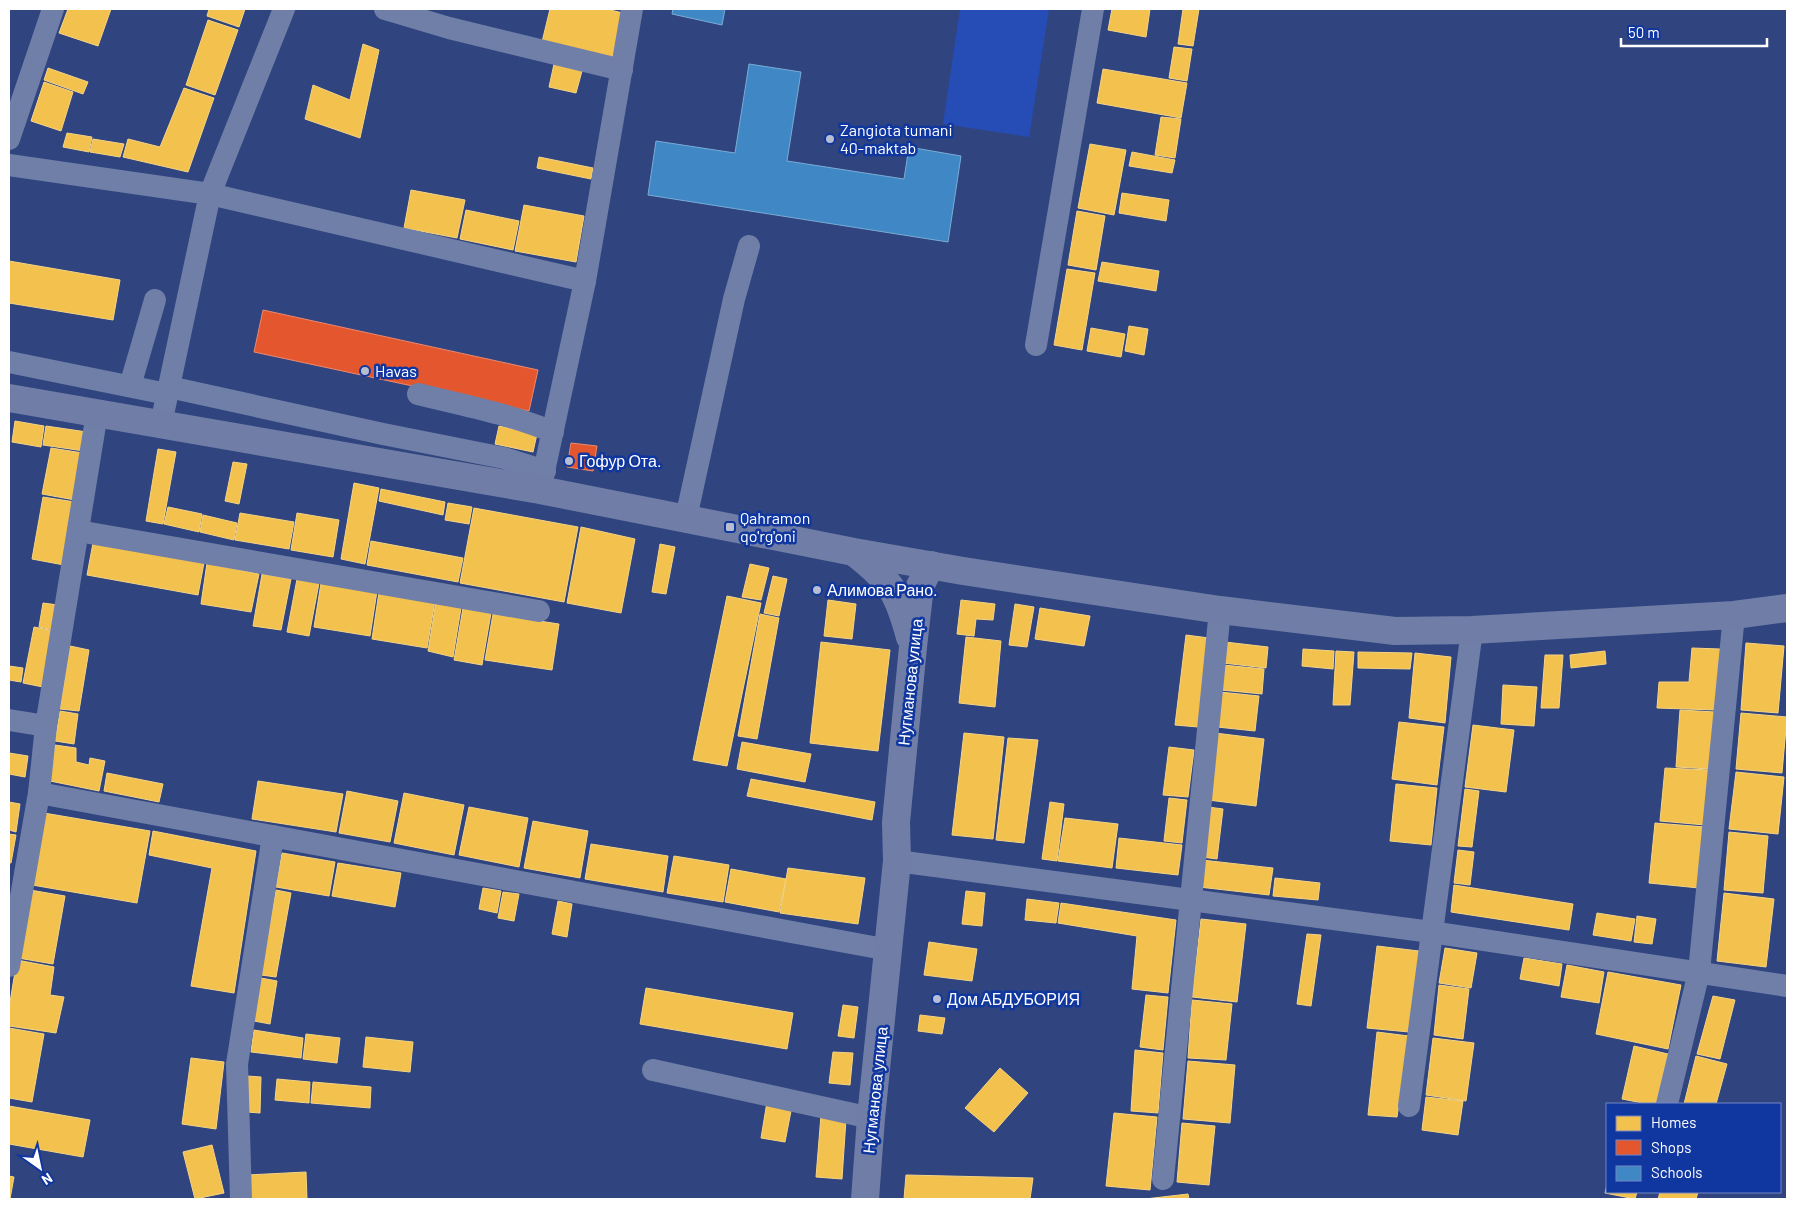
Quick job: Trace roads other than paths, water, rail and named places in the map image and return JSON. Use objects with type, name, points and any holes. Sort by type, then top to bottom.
[{"type":"main road","points":[[9,398],[161,424],[542,481],[686,518],[854,552],[963,571],[1220,610],[1395,631],[1472,630],[1734,615],[1787,608]]},
{"type":"main road","points":[[854,552],[878,571],[897,596],[913,647]]},
{"type":"main road","name":"Нугманова улица","points":[[865,1199],[871,1118],[897,861],[896,822],[913,647],[920,586],[931,565]]},
{"type":"main road","name":"Нугманова улица","points":[[897,861],[912,822],[935,587],[931,565]]},
{"type":"street","points":[[9,139],[53,9]]},
{"type":"street","points":[[161,424],[210,194],[284,9]]},
{"type":"street","points":[[385,9],[449,28],[622,70]]},
{"type":"street","points":[[9,362],[130,386],[168,391],[504,458],[542,481],[585,281],[632,9]]},
{"type":"street","points":[[1036,345],[1093,9]]},
{"type":"street","points":[[9,166],[210,194],[585,281]]},
{"type":"street","points":[[686,518],[734,299],[749,246]]},
{"type":"street","points":[[130,386],[155,300]]},
{"type":"street","points":[[418,394],[522,421],[553,432]]},
{"type":"street","points":[[9,966],[39,793],[46,726],[97,413]]},
{"type":"street","points":[[78,531],[539,611]]},
{"type":"street","points":[[1163,1179],[1220,610]]},
{"type":"street","points":[[1667,1103],[1699,972],[1734,615]]},
{"type":"street","points":[[1409,1106],[1472,630]]},
{"type":"street","points":[[9,720],[46,726]]},
{"type":"street","points":[[39,793],[889,950]]},
{"type":"street","points":[[240,1199],[237,1064],[273,836]]},
{"type":"street","points":[[897,861],[1431,932],[1787,986]]},
{"type":"street","points":[[653,1070],[871,1118]]},
{"type":"place","name":"Zangiota tumani 40-maktab","points":[[830,139]]},
{"type":"place","name":"Havas","points":[[365,371]]},
{"type":"place","name":"Гофур Ота.","points":[[569,461]]},
{"type":"place","name":"Qahramon qo'rg'oni","points":[[730,527]]},
{"type":"place","name":"Алимова Рано.","points":[[817,590]]},
{"type":"place","name":"Дом АБДУБОРИЯ","points":[[937,999]]}]
